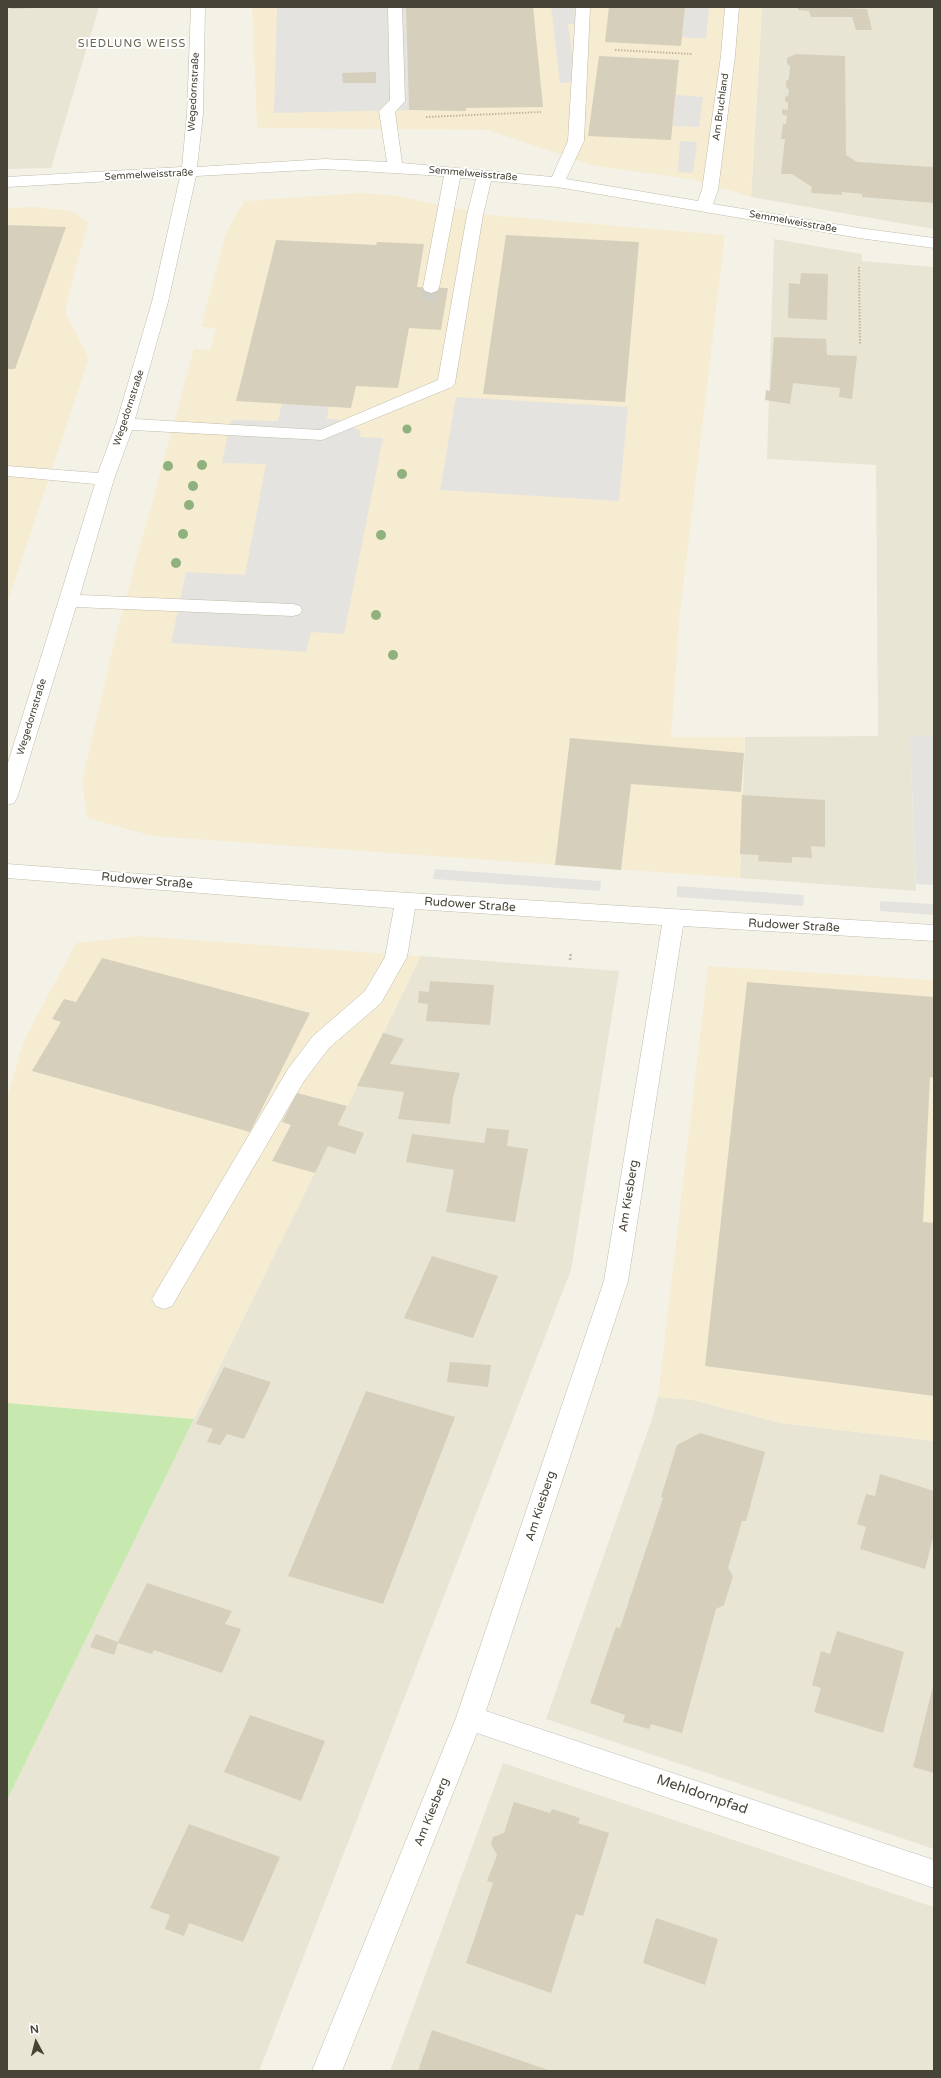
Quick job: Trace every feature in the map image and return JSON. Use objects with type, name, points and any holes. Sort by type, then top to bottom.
[{"type":"street","name":"Wegedornstraße","points":[[7,798],[69,601],[105,479],[125,424],[155,325],[189,173],[195,114],[198,7]]},
{"type":"street","points":[[395,167],[387,111],[398,101],[396,7]]},
{"type":"street","points":[[557,182],[576,141],[583,7]]},
{"type":"street","name":"Am Bruchland","points":[[704,206],[710,190],[728,56],[732,7]]},
{"type":"street","name":"Semmelweisstraße","points":[[7,182],[189,173],[325,164],[395,167],[485,174],[557,182],[859,233],[934,243]]},
{"type":"street","points":[[431,288],[453,172]]},
{"type":"street","points":[[125,424],[322,435],[446,383],[475,215],[485,174]]},
{"type":"street","points":[[7,471],[105,479]]},
{"type":"street","points":[[69,601],[293,610]]},
{"type":"street","name":"Rudower Straße","points":[[7,871],[674,919],[934,933]]},
{"type":"street","points":[[164,1299],[296,1075],[321,1042],[373,997],[396,957],[406,900]]},
{"type":"street","name":"Am Kiesberg","points":[[327,2071],[470,1718],[616,1281],[674,919]]},
{"type":"street","name":"Mehldornpfad","points":[[470,1718],[934,1874]]},
{"type":"path","points":[[581,48],[728,56]]},
{"type":"path","points":[[389,108],[422,117],[578,111]]},
{"type":"path","points":[[859,233],[860,345]]},
{"type":"path","points":[[570,960],[571,952]]},
{"type":"shaded area","points":[[7,7],[99,7],[51,168],[7,169]]},
{"type":"shaded area","points":[[252,7],[762,7],[751,197],[691,179],[595,166],[487,130],[257,128]]},
{"type":"shaded area","points":[[277,7],[406,7],[409,110],[274,113]]},
{"type":"shaded area","points":[[551,7],[574,7],[576,24],[568,24],[576,82],[560,83]]},
{"type":"shaded area","points":[[685,7],[709,7],[706,39],[682,37]]},
{"type":"shaded area","points":[[762,7],[934,7],[934,229],[751,197]]},
{"type":"shaded area","points":[[676,95],[703,97],[699,127],[673,126]]},
{"type":"shaded area","points":[[680,141],[697,142],[693,173],[678,172]]},
{"type":"shaded area","points":[[359,193],[392,195],[489,215],[725,235],[680,613],[671,737],[745,737],[740,878],[152,836],[87,818],[82,781],[115,638],[194,349],[210,350],[216,328],[201,327],[225,235],[244,201]]},
{"type":"shaded area","points":[[34,207],[72,211],[88,222],[66,306],[66,314],[89,358],[7,604],[7,208]]},
{"type":"shaded area","points":[[774,239],[862,254],[862,261],[934,267],[934,736],[910,737],[916,891],[740,878],[745,737],[878,736],[876,465],[767,459]]},
{"type":"shaded area","points":[[456,397],[628,407],[619,501],[440,490]]},
{"type":"shaded area","points":[[282,403],[329,406],[327,419],[337,419],[361,431],[360,437],[383,438],[344,634],[311,632],[306,652],[171,643],[186,572],[245,575],[266,464],[222,463],[231,420],[278,421]]},
{"type":"shaded area","points":[[910,736],[934,736],[934,885],[916,884]]},
{"type":"shaded area","points":[[435,869],[601,881],[600,891],[433,879]]},
{"type":"shaded area","points":[[677,886],[804,895],[803,906],[677,897]]},
{"type":"shaded area","points":[[880,901],[934,904],[934,915],[880,911]]},
{"type":"shaded area","points":[[139,936],[421,956],[194,1419],[7,1403],[7,1097],[24,1040],[76,943]]},
{"type":"shaded area","points":[[421,956],[619,971],[571,1270],[259,2071],[7,2071],[7,1800]]},
{"type":"shaded area","points":[[708,966],[934,980],[934,1441],[781,1423],[693,1400],[658,1397]]},
{"type":"shaded area","points":[[658,1397],[693,1400],[781,1423],[934,1441],[934,1849],[546,1719],[651,1422]]},
{"type":"shaded area","points":[[503,1763],[934,1907],[934,2071],[390,2071]]},
{"type":"green space","points":[[7,1403],[194,1419],[7,1800]]},
{"type":"building","points":[[11,7],[34,7],[34,8],[11,9]]},
{"type":"building","points":[[406,7],[533,7],[543,107],[466,108],[466,111],[409,110]]},
{"type":"building","points":[[609,7],[685,7],[681,46],[605,42]]},
{"type":"building","points":[[798,7],[867,9],[872,30],[856,30],[852,17],[811,17],[809,11],[798,10]]},
{"type":"building","points":[[796,54],[845,56],[846,155],[857,162],[934,167],[934,203],[862,197],[862,194],[842,192],[842,195],[811,193],[812,187],[792,174],[781,174],[785,139],[781,139],[783,124],[786,124],[787,116],[782,114],[782,109],[788,110],[788,103],[785,101],[785,97],[788,96],[789,90],[786,87],[786,81],[789,79],[790,66],[787,63],[787,58]]},
{"type":"building","points":[[599,56],[679,60],[671,140],[588,136]]},
{"type":"building","points":[[376,72],[376,83],[343,83],[342,73]]},
{"type":"building","points":[[7,225],[66,227],[15,369],[7,369]]},
{"type":"building","points":[[506,235],[639,242],[625,402],[483,394]]},
{"type":"building","points":[[276,240],[376,245],[377,242],[424,244],[417,287],[448,288],[441,330],[409,328],[398,388],[356,386],[351,408],[236,401]]},
{"type":"building","points":[[801,273],[828,274],[827,320],[788,318],[789,283],[800,284]]},
{"type":"building","points":[[774,337],[826,339],[827,355],[857,356],[852,399],[839,397],[840,388],[793,383],[790,404],[765,400],[766,390],[770,391]]},
{"type":"building","points":[[570,738],[744,753],[741,792],[631,784],[621,870],[555,865]]},
{"type":"building","points":[[742,795],[825,800],[825,847],[811,846],[812,858],[792,857],[792,863],[758,861],[759,855],[740,854]]},
{"type":"building","points":[[102,958],[310,1013],[250,1132],[32,1071],[61,1022],[52,1019],[64,999],[76,1002]]},
{"type":"building","points":[[430,981],[494,985],[490,1025],[426,1021],[428,1004],[418,1003],[419,991],[429,992]]},
{"type":"building","points":[[747,982],[934,997],[934,1078],[930,1077],[923,1222],[934,1223],[934,1396],[705,1366]]},
{"type":"building","points":[[383,1033],[404,1039],[390,1064],[460,1073],[453,1097],[450,1124],[398,1119],[404,1092],[357,1086]]},
{"type":"building","points":[[297,1093],[347,1106],[338,1125],[364,1133],[355,1154],[328,1146],[315,1173],[272,1161],[291,1125],[282,1122]]},
{"type":"building","points":[[487,1128],[509,1130],[507,1146],[528,1149],[515,1222],[446,1212],[454,1170],[406,1162],[412,1134],[484,1143]]},
{"type":"building","points":[[432,1256],[498,1276],[473,1338],[404,1318]]},
{"type":"building","points":[[450,1362],[491,1365],[488,1387],[447,1382]]},
{"type":"building","points":[[224,1367],[271,1382],[244,1439],[227,1434],[220,1445],[207,1442],[213,1429],[196,1424]]},
{"type":"building","points":[[366,1391],[455,1417],[383,1604],[288,1576]]},
{"type":"building","points":[[700,1433],[765,1452],[746,1521],[742,1521],[728,1568],[733,1576],[724,1605],[716,1609],[682,1733],[651,1724],[649,1729],[623,1722],[625,1715],[590,1703],[616,1627],[620,1628],[663,1498],[661,1497],[677,1445]]},
{"type":"building","points":[[880,1474],[934,1491],[934,1534],[925,1569],[860,1549],[866,1527],[857,1524],[866,1494],[875,1496]]},
{"type":"building","points":[[147,1583],[232,1611],[225,1624],[241,1629],[222,1673],[154,1650],[152,1654],[118,1643],[114,1655],[90,1647],[96,1634],[118,1642]]},
{"type":"building","points":[[837,1631],[904,1652],[883,1733],[814,1712],[821,1688],[812,1685],[821,1651],[830,1654]]},
{"type":"building","points":[[934,1686],[934,1773],[913,1767]]},
{"type":"building","points":[[250,1715],[325,1741],[301,1801],[224,1772]]},
{"type":"building","points":[[514,1802],[550,1813],[552,1809],[580,1818],[578,1823],[609,1833],[583,1916],[576,1914],[551,1993],[466,1963],[493,1883],[487,1881],[497,1855],[491,1844],[493,1837],[504,1833]]},
{"type":"building","points":[[189,1824],[280,1857],[243,1942],[189,1923],[184,1936],[165,1929],[170,1915],[150,1908]]},
{"type":"building","points":[[656,1918],[718,1939],[705,1985],[643,1963]]},
{"type":"building","points":[[432,2030],[551,2071],[418,2071]]},
{"type":"tunnel","points":[[429,301],[431,288]]},
{"type":"district","name":"SIEDLUNG WEISS","points":[[132,44]]}]
